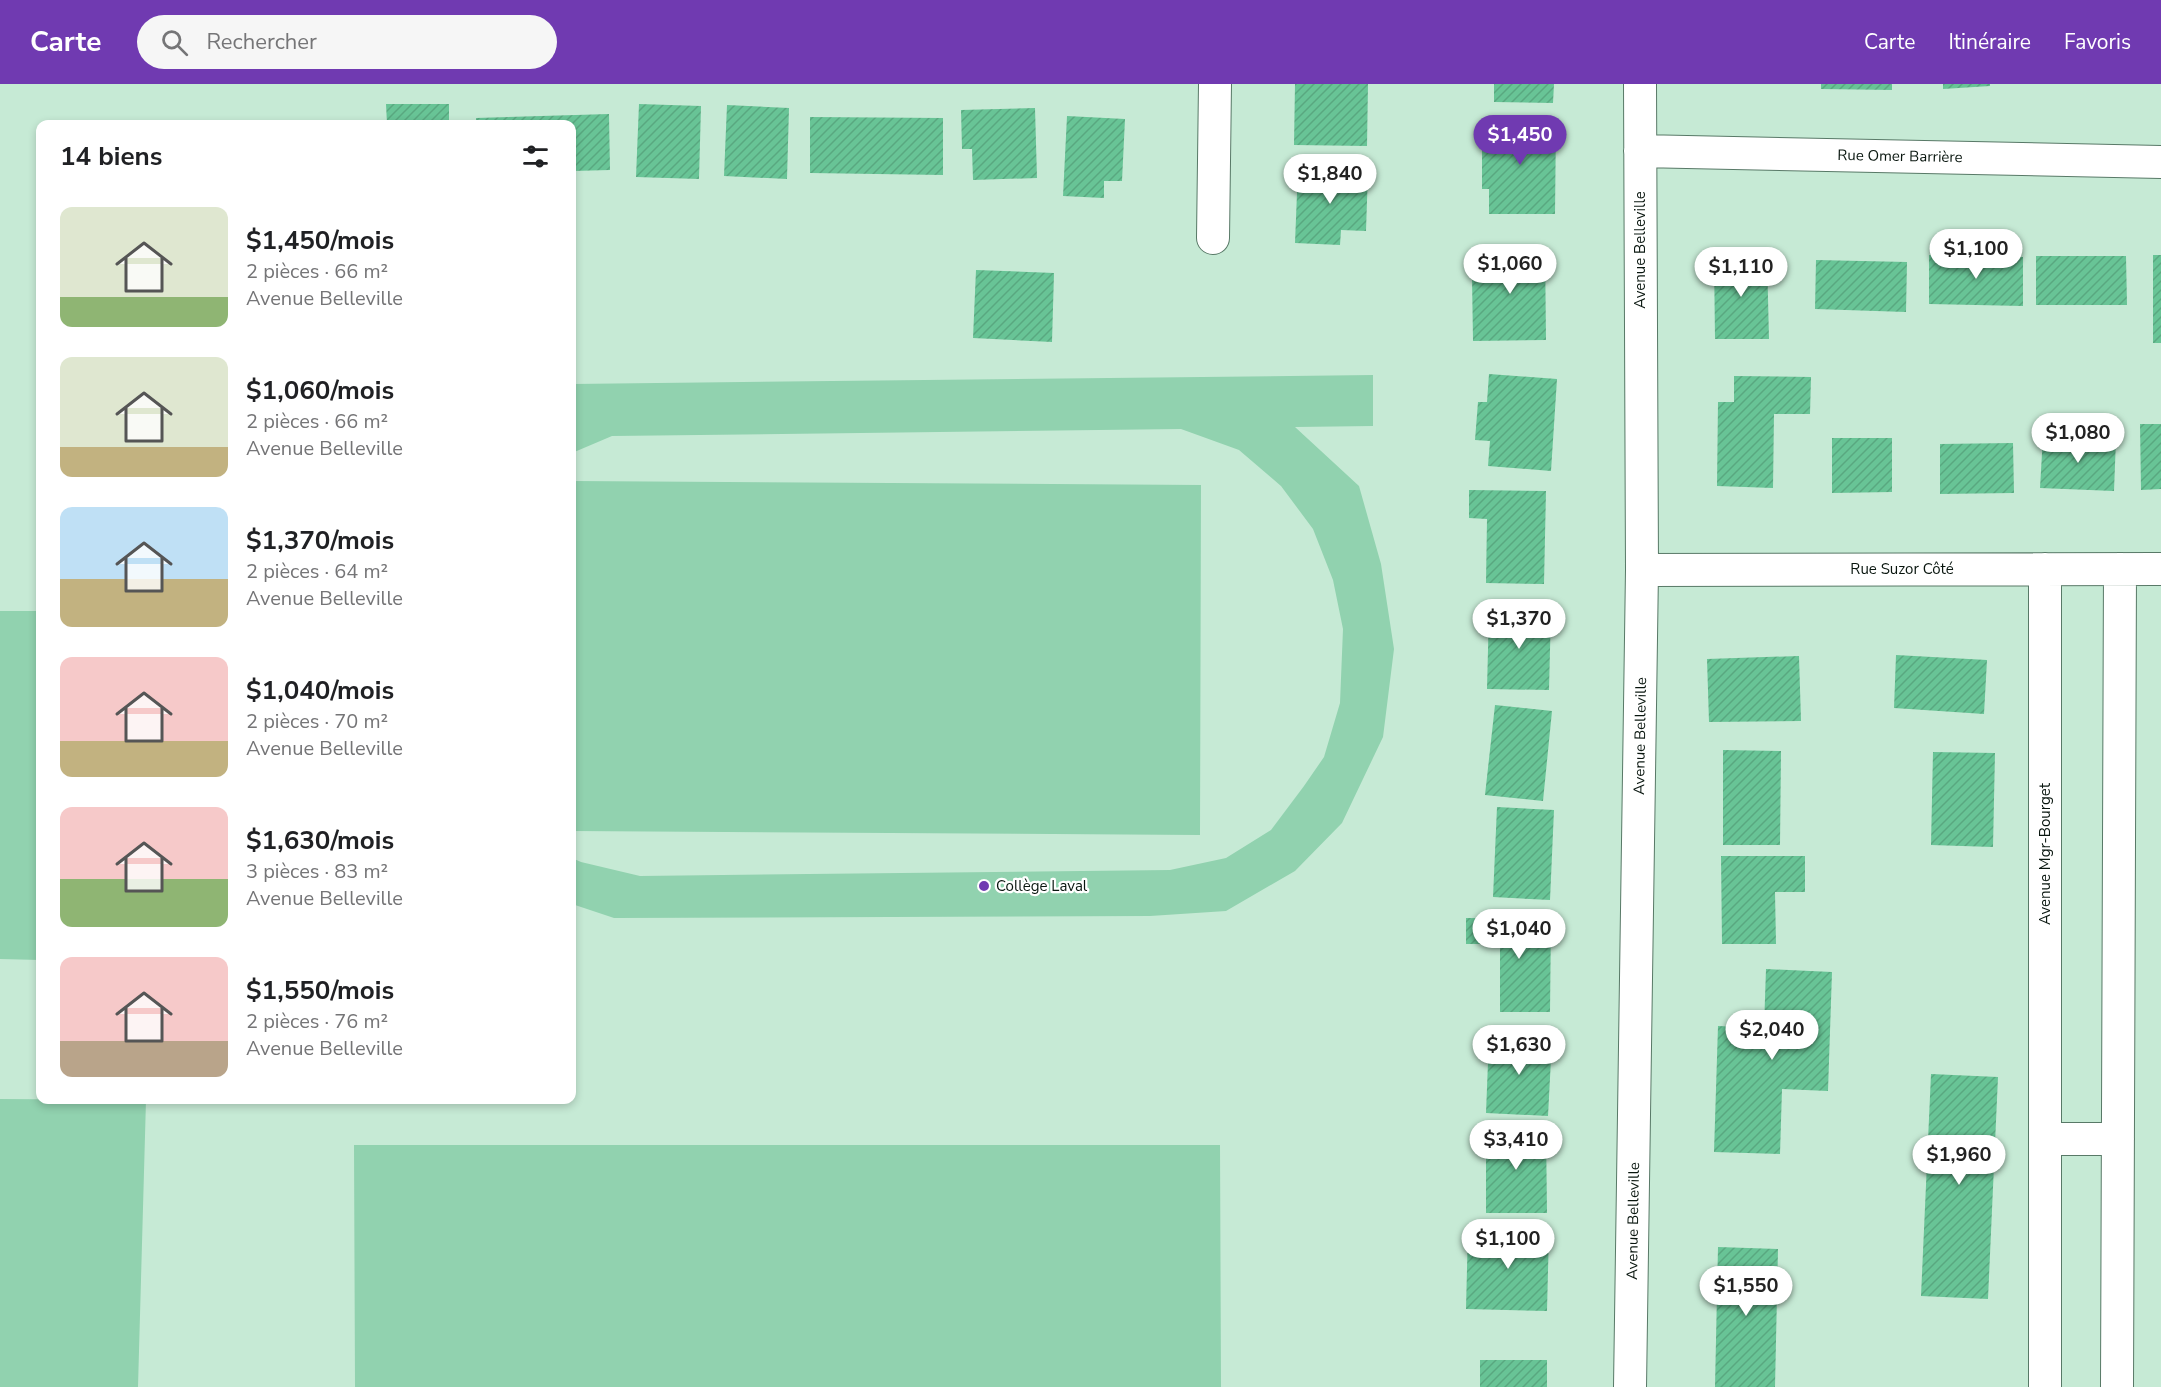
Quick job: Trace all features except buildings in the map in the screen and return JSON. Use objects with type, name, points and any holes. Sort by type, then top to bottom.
[{"type":"street","points":[[1213,238],[1215,84]]},
{"type":"street","name":"Avenue Belleville","points":[[1630,1387],[1642,570],[1640,84]]},
{"type":"street","name":"Rue Omer Barrière","points":[[1640,151],[2161,162]]},
{"type":"street","name":"Avenue Mgr-Bourget","points":[[2045,569],[2045,1387]]},
{"type":"street","points":[[2117,1387],[2120,569]]},
{"type":"street","name":"Rue Suzor Côté","points":[[1642,570],[2161,569]]},
{"type":"street","points":[[2045,1139],[2118,1139]]},
{"type":"green space","points":[[1373,375],[1373,426],[1295,427],[1359,486],[1381,564],[1394,649],[1383,737],[1342,823],[1295,871],[1226,911],[1150,916],[614,918],[576,905],[576,860],[640,876],[1170,870],[1226,858],[1271,830],[1324,757],[1340,703],[1343,629],[1333,580],[1313,529],[1281,486],[1239,450],[1181,429],[612,436],[576,451],[576,384]]},
{"type":"green space","points":[[576,481],[1201,485],[1200,835],[576,831]]},
{"type":"green space","points":[[0,611],[36,611],[36,960],[0,959]]},
{"type":"green space","points":[[0,1099],[36,1099],[36,1104],[146,1104],[138,1387],[0,1387]]},
{"type":"green space","points":[[354,1145],[1220,1145],[1221,1387],[355,1387]]},
{"type":"place","name":"Collège Laval","points":[[984,886]]}]
